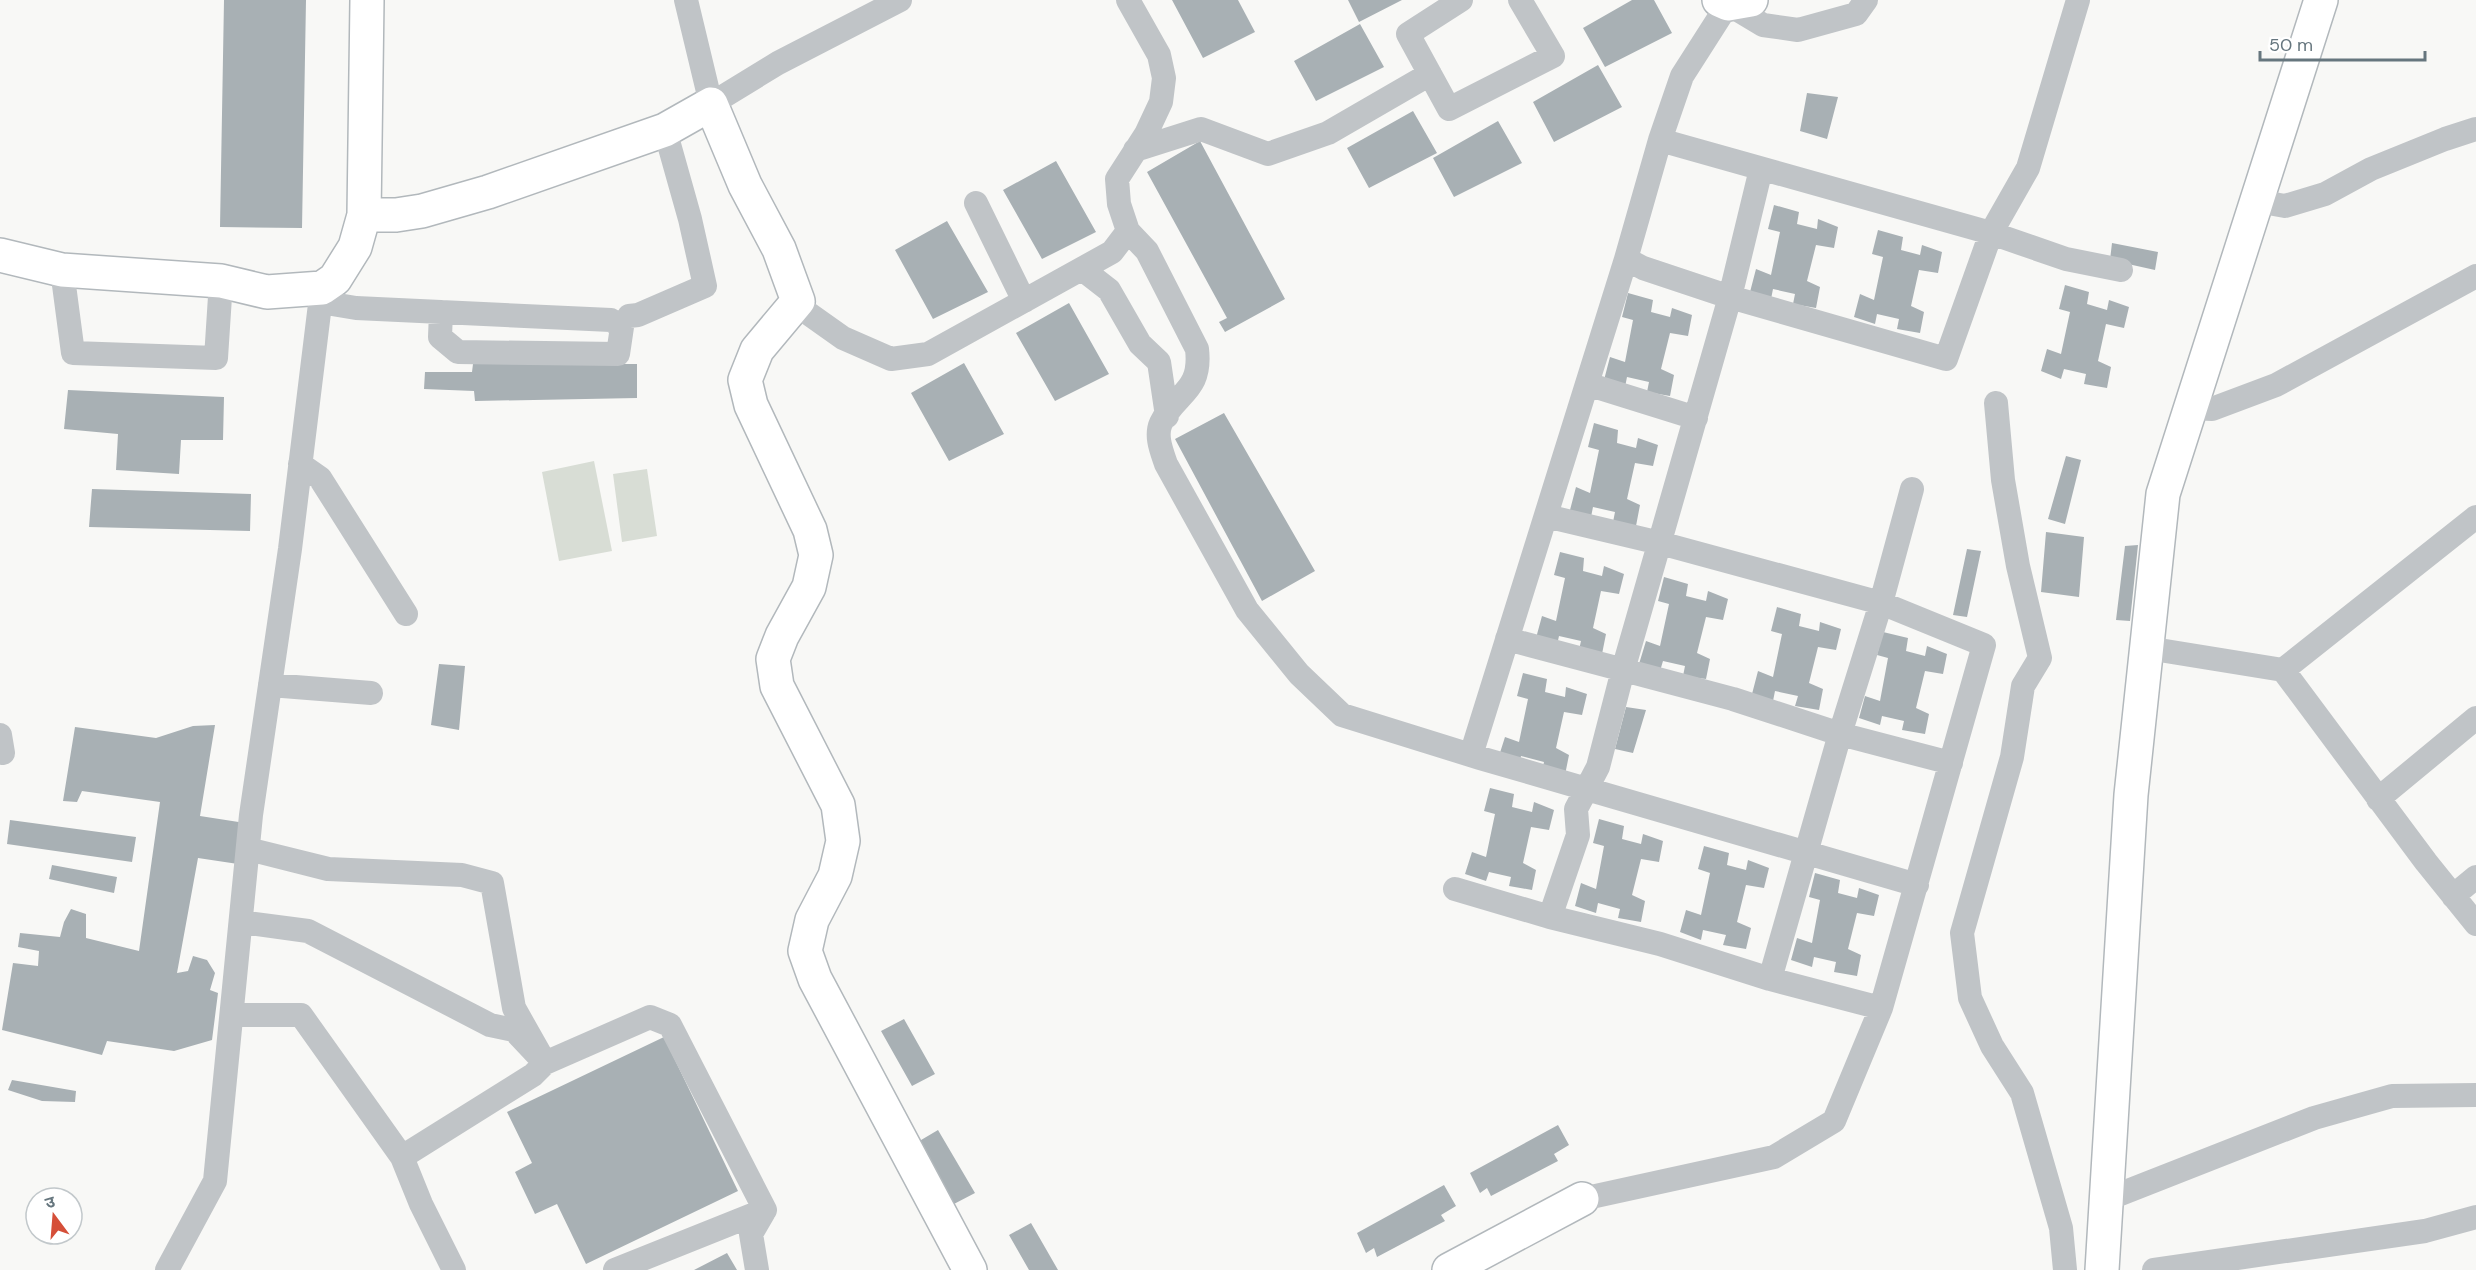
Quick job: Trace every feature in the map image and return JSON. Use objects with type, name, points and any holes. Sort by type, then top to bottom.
[{"type":"street","points":[[167,1270],[215,1181],[248,849],[321,295],[335,279],[355,247],[364,215],[368,0]]},
{"type":"street","points":[[686,0],[711,104],[745,185],[779,249],[798,301],[757,350],[745,381],[751,405],[810,530],[816,555],[809,587],[782,636],[773,659],[777,686],[838,805],[843,840],[835,876],[812,920],[805,951],[814,980],[970,1270]]},
{"type":"street","points":[[364,215],[396,215],[422,211],[488,192],[665,130],[778,63],[900,0]]},
{"type":"street","points":[[1128,0],[1159,55],[1164,78],[1161,102],[1146,134],[1117,179],[1119,204],[1128,231],[1147,251],[1197,349],[1199,366],[1193,383],[1160,424],[1159,444],[1166,465],[1247,609],[1299,674],[1342,715],[1917,885]]},
{"type":"street","points":[[1459,0],[1408,34],[1449,109],[1553,56],[1520,0]]},
{"type":"street","points":[[1471,755],[1626,259],[1660,140],[1682,76],[1733,1],[1763,25],[1798,30],[1856,14],[1866,0]]},
{"type":"street","points":[[1626,259],[1730,297],[1946,359],[1991,234],[2028,168],[2078,0]]},
{"type":"street","points":[[2102,1270],[2131,795],[2163,494],[2321,0]]},
{"type":"street","points":[[1135,150],[1201,129],[1268,154],[1328,134],[1430,74]]},
{"type":"street","points":[[2257,201],[2285,207],[2325,194],[2371,169],[2445,138],[2476,129]]},
{"type":"street","points":[[629,316],[638,315],[705,286],[690,219],[665,130]]},
{"type":"street","points":[[1660,140],[1991,234],[2066,259],[2121,270]]},
{"type":"street","points":[[1550,917],[1578,836],[1576,809],[1598,767],[1623,670],[1730,297],[1761,169]]},
{"type":"street","points":[[976,203],[1024,301]]},
{"type":"street","points":[[795,304],[843,338],[891,358],[928,354],[1112,252],[1128,231]]},
{"type":"street","points":[[0,255],[62,270],[221,281],[267,292],[321,295],[356,308],[441,312],[611,320],[622,327],[618,354],[458,352],[440,337],[441,312]]},
{"type":"street","points":[[1082,269],[1109,290],[1140,344],[1159,362],[1167,416]]},
{"type":"street","points":[[62,270],[73,353],[216,358],[221,281]]},
{"type":"street","points":[[2190,408],[2212,409],[2276,385],[2476,276]]},
{"type":"street","points":[[1587,384],[1696,418]]},
{"type":"street","points":[[1996,403],[2002,480],[2018,566],[2040,658],[2024,686],[2012,757],[1962,933],[1970,998],[1992,1046],[2022,1094],[2061,1228],[2065,1270]]},
{"type":"street","points":[[300,464],[320,478],[406,614]]},
{"type":"street","points":[[1770,980],[1805,851],[1881,603],[1911,489]]},
{"type":"street","points":[[1449,1270],[1582,1199],[1774,1157],[1834,1121],[1881,1008],[1984,645],[1881,603],[1660,543],[1546,516]]},
{"type":"street","points":[[2283,670],[2476,517]]},
{"type":"street","points":[[1507,639],[1733,699],[1840,734],[1951,763]]},
{"type":"street","points":[[2147,648],[2283,670],[2378,799],[2476,924]]},
{"type":"street","points":[[270,685],[372,693]]},
{"type":"street","points":[[2378,799],[2476,718]]},
{"type":"street","points":[[248,849],[328,868],[462,875],[492,883],[514,1008],[545,1063]]},
{"type":"street","points":[[2453,896],[2476,877]]},
{"type":"street","points":[[1455,889],[1550,917],[1660,944],[1770,980],[1881,1008]]},
{"type":"street","points":[[241,922],[308,931],[490,1025],[514,1030],[545,1063]]},
{"type":"street","points":[[232,1015],[302,1016],[402,1157],[421,1204],[454,1270]]},
{"type":"street","points":[[402,1157],[533,1075],[545,1063],[650,1017],[670,1025],[765,1210]]},
{"type":"street","points":[[2105,1200],[2313,1118],[2392,1096],[2476,1095]]},
{"type":"street","points":[[615,1270],[765,1210]]},
{"type":"street","points":[[757,1270],[752,1234],[765,1210]]},
{"type":"street","points":[[2154,1270],[2425,1232],[2476,1217]]},
{"type":"shaded area","points":[[594,461],[612,551],[559,561],[542,472]]},
{"type":"shaded area","points":[[647,469],[657,536],[622,542],[613,474]]},
{"type":"building","points":[[224,0],[306,0],[302,228],[220,227]]},
{"type":"building","points":[[1172,0],[1238,0],[1255,32],[1203,58]]},
{"type":"building","points":[[1348,0],[1402,0],[1359,22]]},
{"type":"building","points":[[1632,0],[1654,0],[1672,33],[1605,67],[1583,28]]},
{"type":"building","points":[[1360,24],[1384,67],[1316,101],[1294,61]]},
{"type":"building","points":[[1598,65],[1622,107],[1554,142],[1533,102]]},
{"type":"building","points":[[1807,93],[1838,97],[1827,139],[1800,131]]},
{"type":"building","points":[[1413,111],[1437,153],[1369,188],[1347,148]]},
{"type":"building","points":[[1498,121],[1522,163],[1454,197],[1433,158]]},
{"type":"building","points":[[1200,141],[1285,299],[1225,332],[1219,322],[1227,318],[1147,172]]},
{"type":"building","points":[[1056,161],[1096,232],[1042,259],[1003,190]]},
{"type":"building","points":[[1774,205],[1799,212],[1797,224],[1817,229],[1818,219],[1838,227],[1834,248],[1816,245],[1807,281],[1820,287],[1816,308],[1793,304],[1795,294],[1773,289],[1771,299],[1750,292],[1756,269],[1771,275],[1780,232],[1768,229]]},
{"type":"building","points":[[947,221],[988,292],[933,319],[895,250]]},
{"type":"building","points":[[1878,230],[1903,237],[1901,250],[1920,255],[1922,245],[1942,252],[1938,273],[1919,270],[1911,306],[1924,312],[1920,333],[1897,329],[1899,319],[1877,314],[1875,324],[1854,317],[1860,294],[1874,300],[1883,257],[1872,254]]},
{"type":"building","points":[[2112,243],[2158,252],[2155,270],[2110,260]]},
{"type":"building","points":[[2065,285],[2089,292],[2087,304],[2107,310],[2109,300],[2129,307],[2124,328],[2106,324],[2098,361],[2111,367],[2107,388],[2084,384],[2086,374],[2064,369],[2061,379],[2041,371],[2047,349],[2061,354],[2070,312],[2059,309]]},
{"type":"building","points":[[1628,293],[1653,300],[1651,312],[1670,317],[1672,308],[1692,315],[1688,336],[1670,333],[1661,369],[1674,375],[1670,396],[1647,392],[1649,382],[1627,377],[1625,387],[1604,380],[1610,357],[1625,362],[1633,320],[1622,317]]},
{"type":"building","points":[[1069,303],[1109,374],[1055,401],[1016,333]]},
{"type":"building","points":[[964,363],[1004,434],[949,461],[911,393]]},
{"type":"building","points":[[473,364],[637,364],[637,398],[475,401],[474,391],[424,389],[425,372],[472,372]]},
{"type":"building","points":[[68,390],[224,397],[223,440],[181,440],[179,474],[116,470],[118,434],[64,429]]},
{"type":"building","points":[[1224,413],[1315,571],[1262,601],[1175,439]]},
{"type":"building","points":[[1594,423],[1618,430],[1617,443],[1636,448],[1638,438],[1658,445],[1653,466],[1635,463],[1627,499],[1640,505],[1636,526],[1613,522],[1615,512],[1593,507],[1591,517],[1570,510],[1576,487],[1590,493],[1599,450],[1588,447]]},
{"type":"building","points":[[2066,456],[2081,460],[2065,524],[2048,519]]},
{"type":"building","points":[[92,489],[251,494],[250,531],[89,527]]},
{"type":"building","points":[[2046,532],[2084,537],[2079,597],[2041,592]]},
{"type":"building","points":[[2138,545],[2130,621],[2116,620],[2125,546]]},
{"type":"building","points":[[1967,549],[1981,551],[1967,617],[1953,615]]},
{"type":"building","points":[[1560,552],[1584,558],[1583,571],[1602,576],[1604,566],[1624,574],[1619,594],[1601,591],[1593,628],[1606,634],[1602,654],[1579,650],[1581,641],[1559,636],[1557,645],[1536,638],[1542,616],[1556,621],[1565,578],[1554,575]]},
{"type":"building","points":[[1664,577],[1688,584],[1686,596],[1706,601],[1708,591],[1728,599],[1723,620],[1706,617],[1697,653],[1710,659],[1706,679],[1683,676],[1685,666],[1663,661],[1660,671],[1639,664],[1646,641],[1660,646],[1669,604],[1658,601]]},
{"type":"building","points":[[1777,607],[1801,614],[1799,626],[1819,631],[1820,622],[1841,629],[1836,650],[1818,647],[1809,683],[1823,689],[1819,710],[1795,706],[1798,696],[1775,691],[1773,701],[1752,694],[1758,671],[1773,677],[1782,634],[1771,631]]},
{"type":"building","points":[[1883,632],[1908,638],[1906,651],[1925,656],[1927,646],[1947,654],[1943,674],[1925,671],[1916,708],[1929,714],[1925,734],[1902,730],[1904,721],[1882,716],[1880,725],[1859,718],[1865,696],[1880,701],[1888,658],[1877,655]]},
{"type":"building","points":[[439,664],[465,666],[459,730],[431,725]]},
{"type":"building","points":[[1523,673],[1547,679],[1545,692],[1565,697],[1566,687],[1587,694],[1582,715],[1564,712],[1556,748],[1569,755],[1565,775],[1542,771],[1544,762],[1521,756],[1519,766],[1498,759],[1505,737],[1519,742],[1528,699],[1517,696]]},
{"type":"building","points":[[1626,707],[1646,710],[1633,753],[1615,749]]},
{"type":"building","points":[[215,725],[200,816],[245,823],[238,864],[198,858],[177,973],[188,971],[193,956],[207,960],[215,973],[210,990],[218,993],[212,1040],[174,1051],[107,1041],[102,1055],[2,1030],[13,963],[38,966],[39,951],[18,947],[20,933],[60,937],[71,909],[86,914],[86,938],[139,951],[160,802],[82,791],[77,802],[63,801],[75,727],[156,738],[193,726]]},
{"type":"building","points":[[1490,788],[1514,794],[1512,807],[1532,812],[1534,802],[1554,810],[1549,830],[1531,827],[1523,863],[1536,870],[1532,890],[1509,886],[1511,877],[1489,872],[1486,881],[1465,874],[1472,852],[1486,857],[1495,814],[1484,811]]},
{"type":"building","points":[[1599,819],[1624,826],[1622,839],[1641,844],[1643,834],[1663,841],[1659,862],[1641,859],[1632,895],[1645,901],[1641,922],[1618,918],[1620,909],[1598,903],[1596,913],[1575,906],[1581,883],[1596,889],[1604,846],[1593,843]]},
{"type":"building","points":[[10,820],[136,837],[132,862],[7,844]]},
{"type":"building","points":[[1704,846],[1729,853],[1727,865],[1746,870],[1748,860],[1769,868],[1764,888],[1746,885],[1737,922],[1751,928],[1746,949],[1723,945],[1726,935],[1703,930],[1701,940],[1680,932],[1686,910],[1701,915],[1710,873],[1698,869]]},
{"type":"building","points":[[52,865],[117,877],[114,893],[49,879]]},
{"type":"building","points":[[1815,873],[1840,880],[1838,893],[1857,898],[1859,888],[1879,895],[1874,916],[1857,913],[1848,949],[1861,955],[1857,976],[1834,972],[1836,962],[1814,957],[1812,967],[1791,960],[1797,938],[1812,943],[1820,900],[1809,897]]},
{"type":"building","points":[[904,1019],[935,1074],[912,1086],[881,1031]]},
{"type":"building","points":[[664,1037],[738,1191],[586,1264],[557,1204],[535,1214],[515,1172],[532,1163],[507,1112]]},
{"type":"building","points":[[12,1080],[76,1091],[75,1102],[42,1101],[8,1090]]},
{"type":"building","points":[[1558,1125],[1569,1145],[1554,1154],[1558,1161],[1491,1196],[1487,1188],[1480,1193],[1470,1173]]},
{"type":"building","points":[[938,1130],[975,1193],[952,1205],[916,1143]]},
{"type":"building","points":[[1444,1185],[1456,1206],[1441,1215],[1445,1221],[1377,1257],[1374,1248],[1366,1253],[1357,1233]]},
{"type":"building","points":[[1031,1223],[1058,1270],[1029,1270],[1009,1235]]},
{"type":"building","points":[[727,1253],[737,1270],[694,1270]]}]
